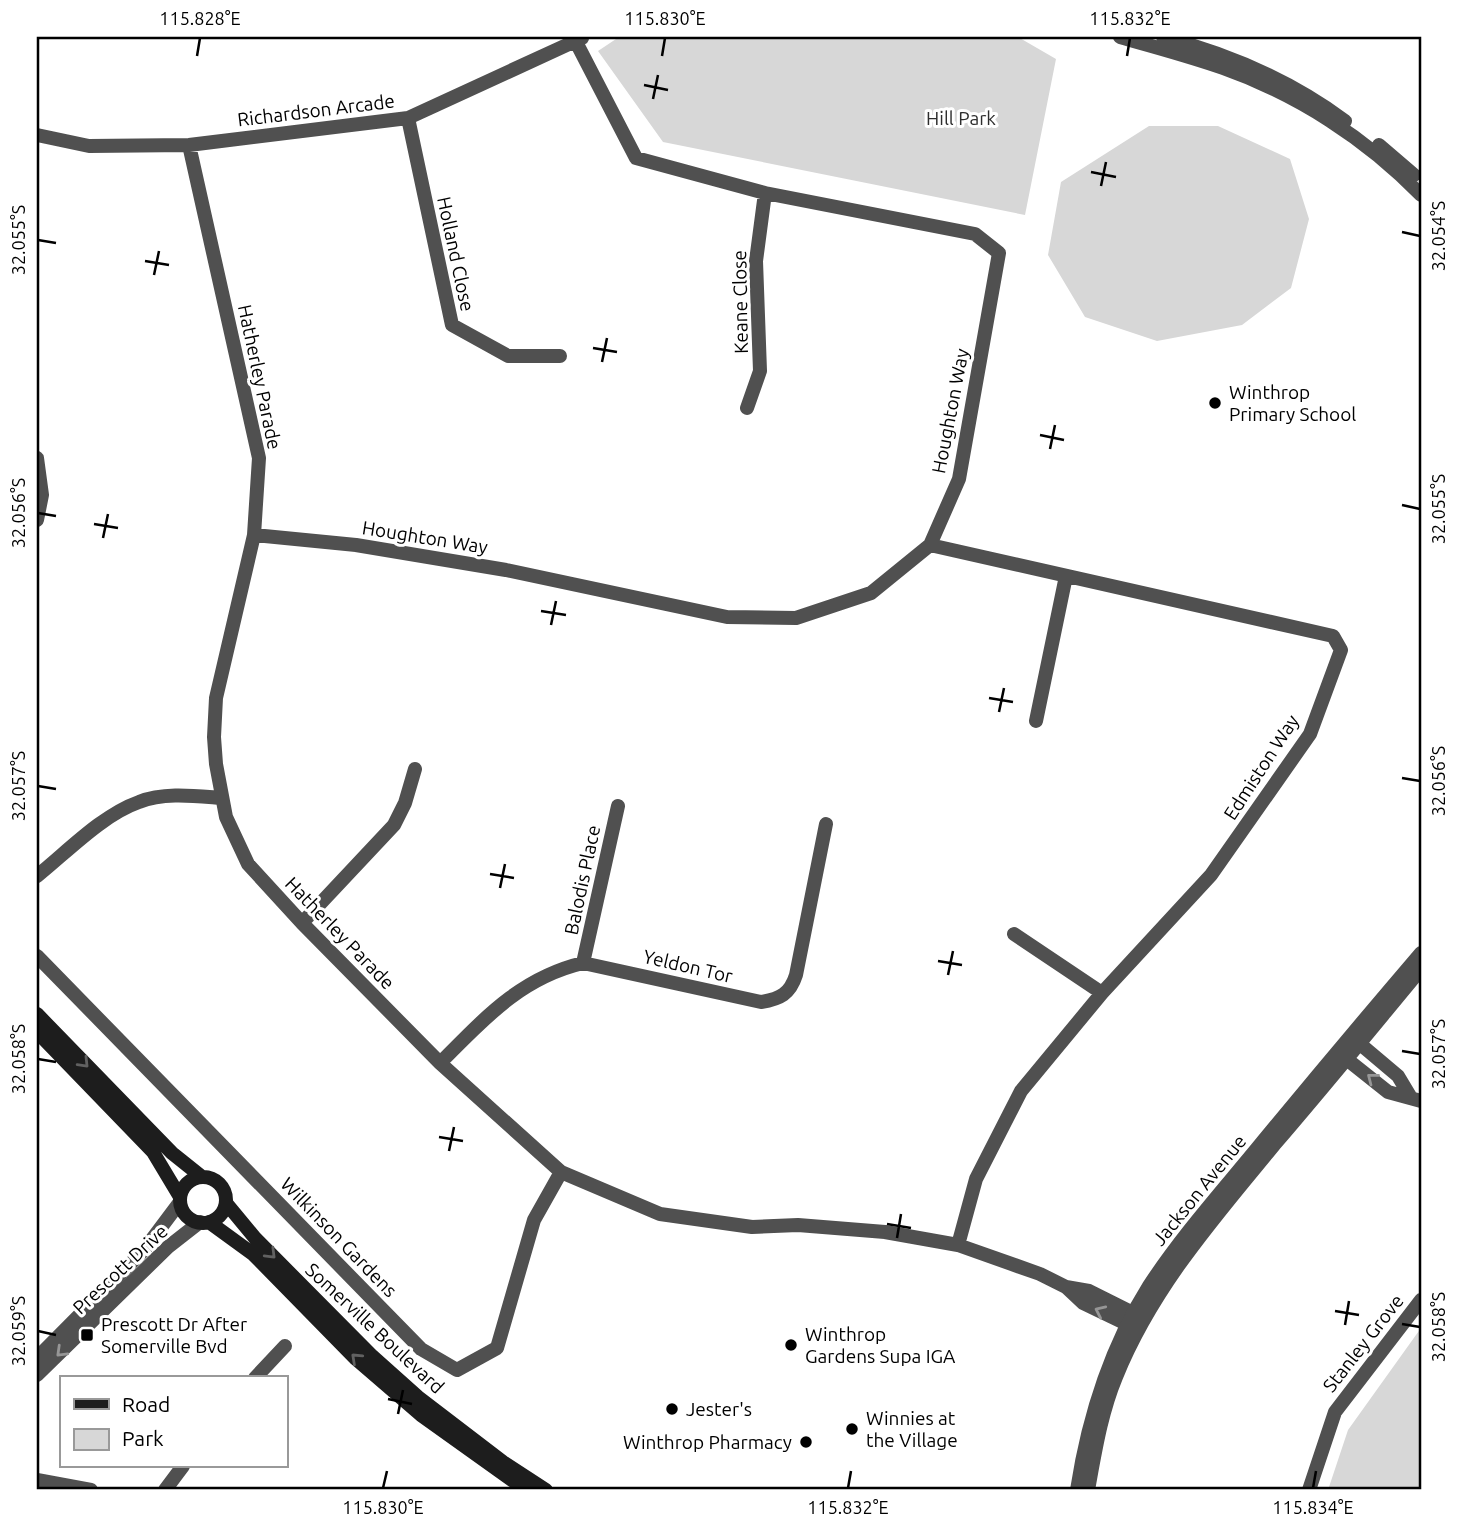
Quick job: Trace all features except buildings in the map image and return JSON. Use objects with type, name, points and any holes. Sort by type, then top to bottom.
[{"type":"main road","points":[[37,1014],[172,1153],[202,1177],[220,1184],[226,1203],[220,1215],[204,1222],[187,1216],[153,1152],[37,1032]]},
{"type":"main road","points":[[180,1200],[190,1181],[202,1177]]},
{"type":"main road","name":"Somerville Boulevard","points":[[226,1203],[255,1238],[380,1363],[466,1434],[546,1490]]},
{"type":"main road","name":"Somerville Boulevard","points":[[204,1222],[253,1254],[356,1359],[412,1407],[526,1490]]},
{"type":"street","points":[[1120,37],[1192,46],[1325,118],[1377,154],[1421,195]]},
{"type":"street","points":[[1163,37],[1261,71],[1324,105],[1396,158],[1421,182]]},
{"type":"street","name":"Richardson Arcade","points":[[37,135],[89,146],[189,145],[408,118],[579,39]]},
{"type":"street","name":"Houghton Way","points":[[254,535],[356,545],[506,570],[727,617],[796,618],[871,593],[930,545],[959,479],[999,253],[975,234],[765,193],[636,159],[579,39]]},
{"type":"street","name":"Holland Close","points":[[408,118],[452,325],[508,356],[560,356]]},
{"type":"street","name":"Hatherley Parade","points":[[189,145],[259,458],[254,535],[216,698],[214,737],[221,798],[236,841],[248,864],[302,923],[440,1063],[561,1172],[660,1214],[752,1227],[798,1225],[885,1232],[958,1245],[1028,1270],[1066,1287],[1083,1303],[1136,1322]]},
{"type":"street","name":"Keane Close","points":[[747,408],[760,371],[756,261],[765,193]]},
{"type":"street","points":[[37,458],[42,495],[37,520]]},
{"type":"street","name":"Edmiston Way","points":[[930,545],[1333,636],[1341,650],[1310,734],[1211,875],[1102,993],[1021,1091],[976,1179],[958,1245]]},
{"type":"street","points":[[1036,721],[1066,576]]},
{"type":"street","points":[[302,923],[394,825],[405,803],[415,769]]},
{"type":"street","points":[[37,876],[109,818],[140,801],[180,795],[221,798]]},
{"type":"street","name":"Balodis Place","points":[[583,963],[618,806]]},
{"type":"street","name":"Yeldon Tor","points":[[583,963],[761,1002],[784,996],[793,986],[796,975],[826,824]]},
{"type":"street","points":[[1014,934],[1102,993]]},
{"type":"street","name":"Jackson Avenue","points":[[1355,1040],[1421,953]]},
{"type":"street","name":"Wilkinson Gardens","points":[[37,956],[421,1349],[457,1370],[497,1348],[534,1220],[561,1172]]},
{"type":"street","points":[[440,1063],[502,1002],[550,974],[583,963]]},
{"type":"street","name":"Jackson Avenue","points":[[1077,1490],[1094,1408],[1136,1322],[1200,1233],[1342,1055],[1421,970]]},
{"type":"street","points":[[1355,1040],[1398,1076],[1416,1099]]},
{"type":"street","points":[[1342,1055],[1388,1091],[1416,1099]]},
{"type":"street","name":"Prescott Drive","points":[[37,1358],[144,1250],[180,1200]]},
{"type":"street","name":"Prescott Drive","points":[[37,1375],[168,1247],[204,1222]]},
{"type":"street","name":"Stanley Grove","points":[[1309,1490],[1335,1412],[1421,1300]]},
{"type":"street","name":"Jackson Avenue","points":[[1088,1490],[1099,1428],[1136,1322]]},
{"type":"street","points":[[258,1376],[285,1346]]},
{"type":"street","points":[[165,1490],[182,1468]]},
{"type":"street","points":[[37,1479],[91,1490]]},
{"type":"green space","name":"Hill Park","points":[[619,37],[1018,37],[1056,59],[1025,215],[663,142],[598,51]]},
{"type":"green space","points":[[1149,126],[1218,126],[1290,159],[1309,219],[1291,288],[1242,325],[1157,341],[1085,317],[1048,255],[1061,182]]},
{"type":"green space","points":[[1421,1328],[1421,1490],[1328,1490],[1348,1430]]},
{"type":"place","name":"Winthrop Primary School","points":[[1215,403]]},
{"type":"place","name":"Prescott Dr After Somerville Bvd","points":[[87,1335]]},
{"type":"place","name":"Winthrop Gardens Supa IGA","points":[[791,1345]]},
{"type":"place","name":"Jester's","points":[[672,1409]]},
{"type":"place","name":"Winnies at the Village","points":[[852,1429]]},
{"type":"place","name":"Winthrop Pharmacy","points":[[806,1442]]}]
